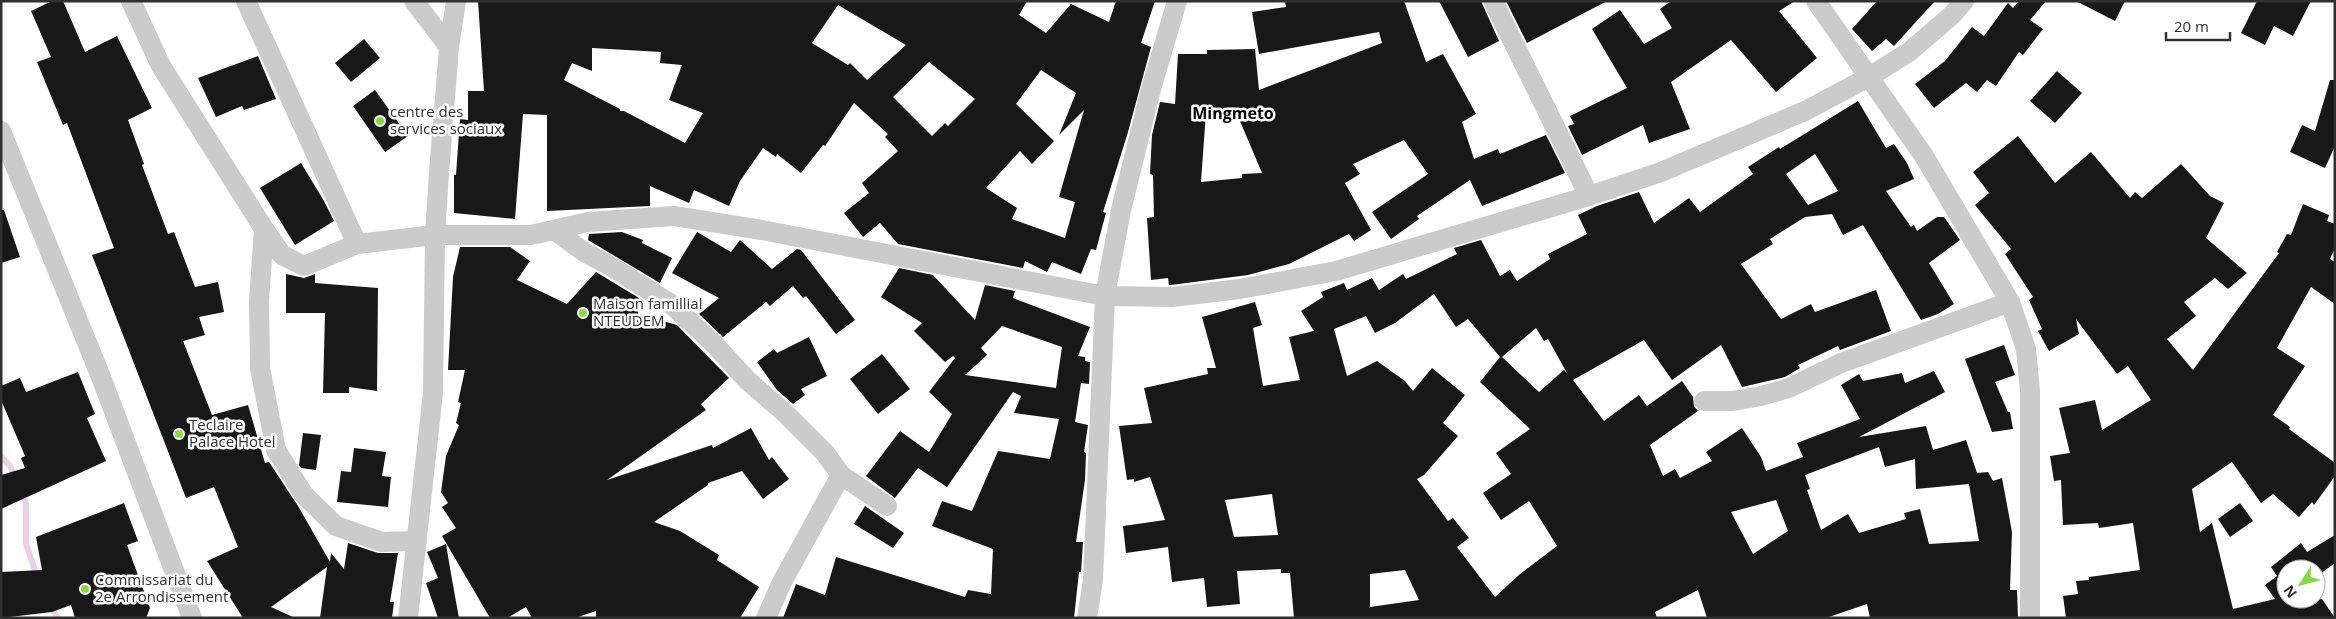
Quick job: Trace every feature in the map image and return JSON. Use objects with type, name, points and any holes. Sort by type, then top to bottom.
[{"type":"street","points":[[131,1],[161,66],[264,230],[282,255],[304,266],[357,244],[435,235],[530,235],[588,222],[674,216],[762,230],[1104,296],[1172,296],[1240,289],[1336,271],[1589,196],[1661,172],[1805,111],[1869,77],[1909,52],[1952,15],[1964,1]]},
{"type":"street","points":[[246,1],[357,244]]},
{"type":"street","points":[[414,1],[449,47]]},
{"type":"street","points":[[408,618],[433,393],[435,235],[449,47],[456,1]]},
{"type":"street","points":[[1087,618],[1093,580],[1104,296],[1121,210],[1151,89],[1177,1]]},
{"type":"street","points":[[1492,1],[1589,196]]},
{"type":"street","points":[[1816,1],[1924,156],[2010,302],[2026,349],[2030,391],[2030,618]]},
{"type":"street","points":[[1,130],[101,377],[192,618]]},
{"type":"street","points":[[264,230],[259,301],[260,368],[276,450],[304,495],[336,526],[382,542],[417,541]]},
{"type":"street","points":[[554,230],[584,252],[671,304],[714,344],[748,381],[784,412],[825,453],[841,475],[887,506]]},
{"type":"street","points":[[1704,401],[1752,398],[1788,388],[1840,363],[2010,302]]},
{"type":"street","points":[[766,618],[782,582],[841,475]]},
{"type":"building","points":[[52,1],[63,1],[85,52],[117,36],[152,108],[128,120],[144,164],[142,165],[168,234],[174,232],[195,287],[218,282],[224,312],[199,317],[205,335],[183,341],[212,415],[248,405],[265,463],[269,462],[298,506],[330,562],[331,553],[344,569],[348,543],[378,553],[398,553],[390,602],[394,602],[392,618],[320,618],[327,567],[271,607],[295,618],[243,618],[207,561],[238,547],[214,487],[186,498],[92,255],[114,248],[67,123],[63,125],[37,62],[51,57],[31,11]]},
{"type":"building","points":[[478,1],[1027,1],[1019,15],[1046,33],[1071,4],[1109,22],[1116,1],[1155,1],[1141,43],[1151,47],[1128,132],[1103,212],[1106,213],[1096,250],[1091,249],[1081,274],[1052,262],[1047,272],[1025,261],[1023,268],[898,244],[880,223],[863,237],[844,213],[869,193],[862,183],[898,151],[885,137],[888,134],[854,103],[825,146],[823,145],[801,173],[777,154],[776,157],[763,148],[740,181],[729,206],[694,190],[689,203],[650,186],[650,206],[547,211],[547,115],[523,114],[515,219],[454,213],[454,175],[456,175],[460,119],[468,120],[468,91],[484,91]],"holes":[[[838,5],[906,45],[867,80],[850,63],[848,65],[812,43]],[[592,48],[661,52],[660,63],[682,65],[669,100],[703,113],[685,143],[624,111],[620,111],[620,109],[564,80],[572,63],[592,71]],[[929,62],[975,99],[948,126],[945,123],[932,136],[893,97]],[[1041,70],[1076,93],[1059,135],[1084,110],[1059,197],[1075,202],[1065,238],[1012,219],[1017,208],[986,188],[1020,151],[1032,164],[1054,141],[1016,104]]]},
{"type":"building","points":[[1285,1],[1404,1],[1426,62],[1443,54],[1476,114],[1462,122],[1474,159],[1498,149],[1500,154],[1546,135],[1565,173],[1482,206],[1470,180],[1417,216],[1419,219],[1391,239],[1372,212],[1428,174],[1404,140],[1353,164],[1360,174],[1345,183],[1371,230],[1354,241],[1349,234],[1289,264],[1248,275],[1171,285],[1169,285],[1168,278],[1151,280],[1147,218],[1154,217],[1153,175],[1150,174],[1152,135],[1160,102],[1175,104],[1178,54],[1207,54],[1207,50],[1255,49],[1259,90],[1382,43],[1379,32],[1259,54],[1252,12],[1286,7]],"holes":[[[1206,112],[1237,114],[1262,173],[1242,174],[1242,178],[1201,182]]]},
{"type":"building","points":[[1439,1],[1481,1],[1499,41],[1468,57]]},
{"type":"building","points":[[1506,1],[1607,1],[1527,43]]},
{"type":"building","points":[[1671,1],[1795,1],[1779,11],[1817,58],[1776,92],[1731,40],[1671,82],[1690,129],[1649,143],[1643,125],[1582,155],[1568,126],[1574,124],[1570,116],[1627,88],[1592,29],[1620,10],[1644,44],[1672,28],[1660,9]]},
{"type":"building","points":[[1877,1],[1935,1],[1894,46],[1886,39],[1872,51],[1852,29]]},
{"type":"building","points":[[2019,1],[2046,1],[2030,20],[2043,29],[2023,55],[2019,52],[1996,86],[1987,80],[1977,92],[1966,83],[1934,108],[1915,84],[1945,61],[1972,27],[1984,36],[2008,3],[2013,8]]},
{"type":"building","points":[[2076,1],[2125,1],[2115,21]]},
{"type":"building","points":[[2257,1],[2311,1],[2293,36],[2274,26],[2265,45],[2241,33]]},
{"type":"building","points":[[364,39],[380,58],[351,82],[335,63]]},
{"type":"building","points":[[258,56],[276,99],[244,110],[242,106],[216,117],[198,78]]},
{"type":"building","points":[[2057,71],[2082,93],[2055,123],[2030,101]]},
{"type":"building","points":[[2330,80],[2335,80],[2335,146],[2325,168],[2290,152],[2302,125],[2315,131]]},
{"type":"building","name":"centre des services sociaux","points":[[375,90],[408,136],[385,152],[353,106]]},
{"type":"building","points":[[1858,101],[1886,148],[1894,144],[1907,163],[1914,179],[1886,191],[1911,227],[1914,225],[1917,231],[1937,217],[1944,217],[1960,240],[1929,263],[1954,304],[1938,314],[1921,320],[1863,225],[1843,235],[1832,214],[1805,217],[1770,239],[1773,244],[1741,264],[1781,319],[1811,304],[1815,312],[1876,290],[1891,331],[1840,350],[1838,346],[1798,365],[1800,368],[1785,377],[1742,387],[1721,345],[1672,380],[1644,340],[1573,380],[1604,421],[1639,395],[1647,406],[1682,381],[1693,397],[1694,406],[1698,411],[1650,445],[1663,476],[1675,469],[1680,478],[1712,461],[1706,452],[1742,428],[1761,457],[1766,471],[1803,457],[1797,443],[1860,419],[1841,385],[1859,374],[1863,381],[1902,373],[1905,383],[1934,371],[1945,392],[1859,437],[1926,426],[1933,450],[1966,440],[1977,473],[1988,472],[1993,481],[2002,478],[2012,532],[2010,590],[2017,590],[2018,618],[1870,618],[1867,604],[1826,618],[1707,618],[1698,590],[1655,612],[1657,618],[1294,618],[1290,573],[1281,573],[1281,569],[1237,571],[1240,604],[1207,607],[1204,578],[1172,582],[1168,547],[1126,553],[1123,526],[1165,520],[1150,477],[1134,482],[1134,479],[1127,480],[1119,426],[1152,423],[1144,388],[1208,374],[1207,368],[1216,368],[1202,317],[1255,302],[1262,325],[1253,328],[1263,386],[1300,380],[1289,337],[1314,331],[1301,311],[1323,297],[1321,292],[1344,283],[1347,290],[1372,278],[1379,290],[1403,274],[1406,279],[1457,254],[1454,248],[1481,240],[1500,276],[1510,270],[1517,281],[1550,259],[1548,254],[1587,234],[1578,215],[1597,206],[1639,192],[1654,223],[1689,198],[1700,212],[1753,174],[1748,167],[1779,147],[1780,149]],"holes":[[[1815,154],[1838,191],[1808,205],[1786,174]],[[1434,294],[1456,327],[1468,319],[1500,357],[1480,382],[1530,429],[1496,453],[1511,474],[1483,493],[1501,520],[1529,501],[1557,546],[1520,574],[1495,597],[1457,547],[1469,538],[1453,518],[1448,521],[1417,479],[1424,475],[1458,436],[1443,423],[1465,395],[1432,368],[1413,391],[1405,381],[1377,361],[1347,376],[1334,329],[1366,316],[1375,333],[1395,323]],[[1536,328],[1544,341],[1548,339],[1567,373],[1564,370],[1539,392],[1502,357]],[[1879,447],[1885,467],[1915,459],[1916,489],[1969,484],[1979,541],[1929,544],[1920,509],[1904,513],[1906,519],[1859,533],[1848,514],[1821,530],[1807,490],[1810,489],[1805,475]],[[1272,494],[1278,535],[1234,537],[1225,500]],[[1776,500],[1788,531],[1753,554],[1731,512]],[[1405,570],[1419,600],[1370,607],[1370,574]]]},
{"type":"building","points":[[2018,136],[2055,183],[2091,152],[2130,198],[2135,192],[2142,198],[2181,164],[2210,196],[2224,203],[2206,238],[2247,273],[2228,289],[2215,278],[2184,302],[2196,316],[2167,339],[2193,370],[2279,253],[2277,252],[2287,234],[2291,235],[2303,204],[2329,215],[2327,221],[2335,224],[2335,248],[2330,259],[2335,262],[2335,304],[2311,287],[2277,348],[2305,366],[2273,415],[2335,463],[2335,476],[2314,505],[2312,502],[2299,517],[2273,494],[2261,503],[2232,462],[2192,489],[2200,532],[2212,523],[2233,609],[2275,599],[2265,585],[2276,577],[2276,609],[2326,609],[2326,605],[2335,618],[2066,618],[2063,596],[2078,594],[2076,581],[2089,580],[2089,577],[2140,570],[2133,523],[2099,528],[2098,523],[2063,525],[2061,480],[2054,481],[2050,456],[2070,453],[2059,408],[2095,400],[2102,430],[2151,400],[2128,366],[2117,374],[2076,319],[2079,334],[2049,351],[2038,331],[2042,329],[2029,300],[2033,297],[2005,254],[2011,249],[1975,205],[1989,193],[1973,172]]},
{"type":"building","points":[[301,163],[334,221],[295,245],[260,188]]},
{"type":"building","points":[[1,210],[4,210],[20,257],[1,263]]},
{"type":"building","points":[[622,232],[643,240],[642,243],[672,258],[660,283],[588,240],[589,234]]},
{"type":"building","points":[[697,232],[731,252],[740,240],[772,269],[797,249],[801,250],[855,320],[836,334],[806,296],[803,298],[793,286],[770,306],[766,302],[723,337],[699,314],[719,298],[672,273]]},
{"type":"building","points":[[460,247],[510,247],[530,261],[517,280],[567,304],[596,272],[639,298],[638,314],[677,325],[729,378],[701,404],[706,410],[607,480],[712,445],[713,448],[751,428],[769,460],[772,457],[789,479],[763,499],[742,471],[708,483],[708,485],[654,522],[680,531],[719,555],[717,560],[759,587],[740,618],[596,618],[596,611],[575,618],[532,618],[526,607],[507,618],[490,618],[442,536],[456,528],[442,507],[448,503],[441,492],[446,456],[459,425],[456,423],[461,403],[458,402],[465,370],[448,370],[453,277]]},
{"type":"building","points":[[899,268],[933,275],[975,320],[985,285],[1015,291],[1013,298],[1090,327],[1078,356],[1085,357],[1085,361],[1090,362],[1089,384],[1081,383],[1075,422],[1088,425],[1084,452],[1086,453],[1085,480],[1076,542],[1083,542],[1081,572],[1079,572],[1074,618],[783,618],[796,584],[825,595],[836,557],[965,597],[968,590],[991,594],[993,549],[932,526],[942,501],[972,511],[998,451],[1050,459],[1059,419],[1014,413],[1021,396],[1013,392],[947,487],[918,468],[895,498],[866,476],[900,431],[929,452],[952,414],[929,392],[955,358],[953,356],[945,362],[914,331],[922,323],[881,297]],"holes":[[[1002,326],[1062,347],[1056,388],[965,375],[987,355],[981,348]]]},
{"type":"building","points":[[286,274],[304,278],[315,274],[315,283],[378,288],[377,391],[349,387],[349,393],[323,393],[325,313],[286,313]]},
{"type":"building","points":[[809,337],[827,376],[801,389],[805,395],[793,404],[777,390],[757,362],[774,349],[777,353]]},
{"type":"building","points":[[2004,345],[2015,375],[1995,382],[2008,412],[2010,412],[2013,429],[1992,432],[1965,359]]},
{"type":"building","points":[[882,354],[910,389],[878,414],[850,379]]},
{"type":"building","points":[[78,372],[95,414],[87,418],[106,461],[1,509],[1,475],[25,468],[21,458],[25,456],[1,400],[1,386],[20,378],[26,392]]},
{"type":"building","points":[[303,433],[321,435],[316,470],[301,468],[299,465]]},
{"type":"building","points":[[354,448],[386,452],[382,476],[391,477],[388,507],[337,502],[341,471],[351,472]]},
{"type":"building","points":[[124,503],[138,541],[127,545],[150,608],[146,618],[75,618],[71,605],[52,612],[1,618],[1,572],[42,570],[36,537]]},
{"type":"building","points":[[2240,503],[2253,521],[2230,537],[2218,519]]},
{"type":"building","points":[[865,506],[904,533],[893,548],[854,524]]},
{"type":"building","points":[[2335,535],[2335,563],[2326,570],[2326,559],[2281,559],[2301,543],[2307,552]]},
{"type":"building","points":[[446,544],[459,618],[438,618],[426,583],[438,578],[427,552]]},
{"type":"building","points":[[2276,563],[2276,574],[2271,567]]},
{"type":"waterway","points":[[1,456],[10,466],[15,478]]},
{"type":"waterway","points":[[21,492],[26,503],[26,544],[37,576]]},
{"type":"waterway","points":[[50,606],[58,618]]},
{"type":"place","name":"centre des services sociaux","points":[[380,121]]},
{"type":"place","name":"Maison famillial NTEUDEM","points":[[583,313]]},
{"type":"place","name":"Teclaire Palace Hotel","points":[[179,434]]},
{"type":"place","name":"Commissariat du 2e Arrondissement","points":[[85,589]]},
{"type":"district","name":"Mingmeto","points":[[1233,113]]}]
